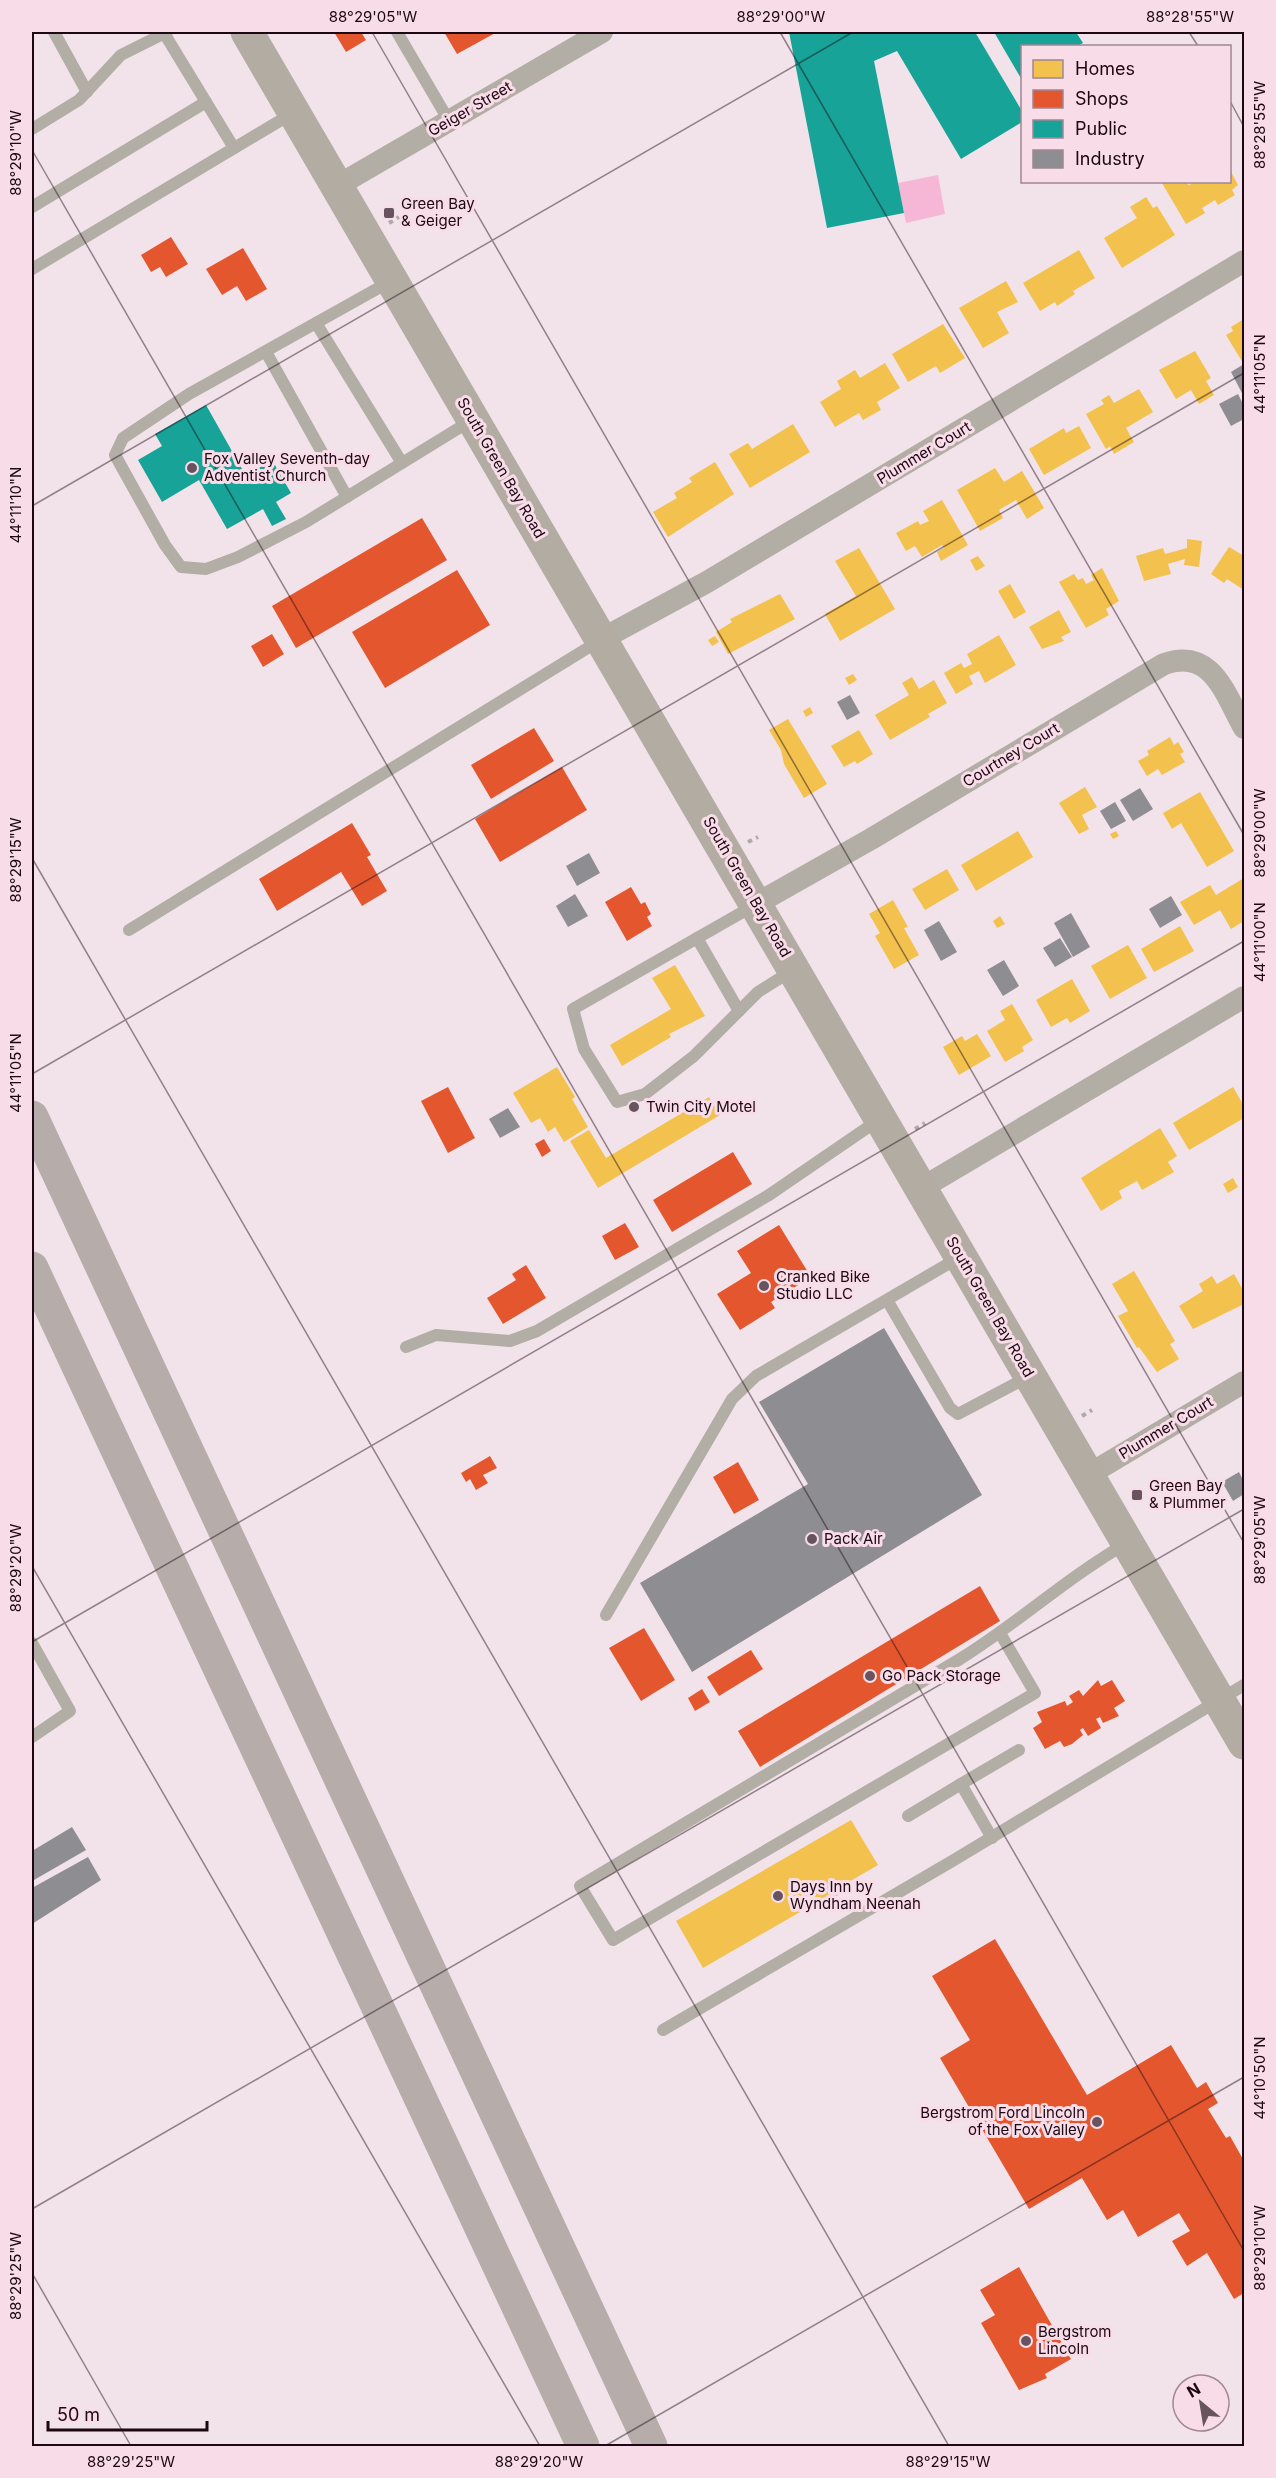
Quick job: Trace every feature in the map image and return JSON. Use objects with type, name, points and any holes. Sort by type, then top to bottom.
[{"type":"highway","points":[[32,1117],[651,2446]]},
{"type":"highway","points":[[32,1268],[583,2446]]},
{"type":"main road","name":"South Green Bay Road","points":[[247,32],[881,1118],[920,1190],[961,1256],[1128,1543],[1232,1693],[1245,1743]]},
{"type":"street","name":"Geiger Street","points":[[338,186],[602,32]]},
{"type":"street","name":"Plummer Court","points":[[600,640],[707,582],[1245,261]]},
{"type":"street","name":"Courtney Court","points":[[756,904],[871,839],[1164,664],[1179,659],[1201,663],[1213,674],[1245,728]]},
{"type":"street","points":[[920,1190],[1245,997]]},
{"type":"street","name":"Plummer Court","points":[[1088,1475],[1245,1382]]},
{"type":"lane","points":[[54,32],[87,92]]},
{"type":"lane","points":[[32,129],[87,92],[121,55],[146,36],[165,32],[234,148]]},
{"type":"lane","points":[[397,32],[448,122]]},
{"type":"lane","points":[[32,207],[206,102]]},
{"type":"lane","points":[[32,269],[295,112]]},
{"type":"lane","points":[[392,280],[189,394],[123,438],[115,454],[165,545],[181,567],[206,569],[238,557],[306,522],[473,420]]},
{"type":"lane","points":[[316,323],[402,463]]},
{"type":"lane","points":[[266,352],[346,497]]},
{"type":"lane","points":[[129,930],[600,640]]},
{"type":"lane","points":[[756,904],[573,1009],[584,1049],[617,1102],[645,1094],[694,1056],[758,992],[794,969]]},
{"type":"lane","points":[[697,938],[739,1011]]},
{"type":"lane","points":[[406,1347],[436,1335],[510,1341],[537,1330],[769,1195],[881,1118]]},
{"type":"lane","points":[[606,1615],[732,1399],[756,1377],[961,1256]]},
{"type":"lane","points":[[887,1300],[950,1408],[958,1414],[1030,1376]]},
{"type":"lane","points":[[1000,1634],[1035,1693],[613,1940],[580,1886],[1000,1634],[1081,1571],[1128,1543]]},
{"type":"lane","points":[[32,1643],[70,1712],[32,1737]]},
{"type":"lane","points":[[663,2030],[992,1838],[1232,1693]]},
{"type":"lane","points":[[908,1816],[1019,1750]]},
{"type":"lane","points":[[961,1784],[992,1838]]},
{"type":"path","points":[[388,223],[399,217]]},
{"type":"shaded area","points":[[938,175],[945,214],[906,223],[898,183]]},
{"type":"building: Homes","points":[[1231,172],[1238,185],[1232,190],[1235,195],[1218,205],[1215,200],[1202,208],[1205,213],[1186,224],[1162,183],[1189,185],[1193,183],[1231,183]]},
{"type":"building: Homes","points":[[1146,197],[1153,208],[1157,206],[1175,235],[1122,268],[1104,238],[1137,218],[1130,207]]},
{"type":"building: Homes","points":[[1079,250],[1095,278],[1073,291],[1075,294],[1057,306],[1055,302],[1040,311],[1023,283]]},
{"type":"building: Homes","points":[[1006,281],[1018,302],[997,312],[1009,333],[983,348],[959,308]]},
{"type":"building: Homes","points":[[1244,319],[1243,363],[1226,335],[1233,331],[1231,327]]},
{"type":"building: Homes","points":[[943,324],[965,358],[940,373],[936,366],[908,382],[892,354]]},
{"type":"building: Homes","points":[[1195,351],[1211,378],[1206,381],[1214,395],[1199,404],[1191,390],[1176,399],[1159,370]]},
{"type":"building: Homes","points":[[885,363],[900,388],[877,402],[881,410],[863,420],[859,413],[835,427],[820,402],[841,389],[837,381],[855,370],[860,378]]},
{"type":"building: Homes","points":[[1139,389],[1153,412],[1126,428],[1134,442],[1114,454],[1110,446],[1106,449],[1086,414],[1104,404],[1101,400],[1109,395],[1114,403]]},
{"type":"building: Homes","points":[[793,424],[810,452],[750,488],[729,454],[748,443],[752,449]]},
{"type":"building: Homes","points":[[1079,426],[1091,448],[1044,475],[1029,449],[1064,428],[1066,433]]},
{"type":"building: Homes","points":[[715,462],[734,494],[668,537],[653,512],[677,498],[674,493],[692,482],[689,478]]},
{"type":"building: Homes","points":[[995,468],[1004,482],[1022,471],[1044,508],[1027,519],[1016,500],[999,510],[1003,518],[980,531],[957,490]]},
{"type":"building: Homes","points":[[942,500],[968,545],[941,561],[937,552],[944,548],[942,545],[922,557],[915,546],[906,551],[896,533],[918,521],[920,525],[929,521],[923,511]]},
{"type":"building: Homes","points":[[1187,539],[1202,541],[1199,567],[1184,565],[1185,559],[1168,564],[1171,574],[1144,581],[1136,556],[1163,548],[1165,554],[1187,548]]},
{"type":"building: Homes","points":[[1229,547],[1244,556],[1244,590],[1227,579],[1224,583],[1211,574]]},
{"type":"building: Homes","points":[[859,548],[895,609],[840,641],[825,614],[856,596],[835,561]]},
{"type":"building: Homes","points":[[978,556],[985,566],[976,571],[970,560]]},
{"type":"building: Homes","points":[[1102,568],[1119,601],[1106,609],[1109,615],[1086,628],[1059,582],[1074,574],[1078,580],[1083,578],[1086,584],[1094,580],[1091,575]]},
{"type":"building: Homes","points":[[1010,584],[1026,612],[1014,619],[998,591]]},
{"type":"building: Homes","points":[[780,594],[795,619],[728,654],[716,632],[732,622],[730,619]]},
{"type":"building: Homes","points":[[1059,610],[1071,632],[1061,637],[1064,641],[1042,649],[1029,627]]},
{"type":"building: Homes","points":[[999,635],[1016,665],[985,683],[979,671],[969,676],[973,684],[956,694],[944,673],[961,663],[964,668],[972,664],[967,654]]},
{"type":"building: Homes","points":[[715,636],[719,642],[712,646],[708,640]]},
{"type":"building: Homes","points":[[853,674],[857,680],[849,685],[845,678]]},
{"type":"building: Homes","points":[[912,677],[919,689],[934,680],[947,703],[928,714],[930,717],[890,740],[875,715],[909,695],[902,683]]},
{"type":"building: Homes","points":[[810,707],[813,713],[806,717],[803,711]]},
{"type":"building: Homes","points":[[788,719],[827,784],[804,798],[784,764],[781,750],[769,730]]},
{"type":"building: Homes","points":[[859,730],[873,754],[857,764],[855,761],[844,767],[831,746]]},
{"type":"building: Homes","points":[[1170,737],[1174,745],[1178,742],[1184,752],[1180,754],[1185,762],[1162,775],[1158,769],[1147,776],[1138,761],[1149,755],[1147,751]]},
{"type":"building: Homes","points":[[1085,787],[1097,807],[1082,815],[1089,829],[1079,834],[1059,803]]},
{"type":"building: Homes","points":[[1200,792],[1234,851],[1207,867],[1181,823],[1172,829],[1163,813]]},
{"type":"building: Homes","points":[[1018,831],[1033,857],[976,891],[961,865]]},
{"type":"building: Homes","points":[[1116,831],[1119,836],[1113,839],[1110,834]]},
{"type":"building: Homes","points":[[947,869],[959,890],[925,910],[912,889]]},
{"type":"building: Homes","points":[[1244,878],[1244,921],[1231,929],[1220,910],[1194,925],[1180,902],[1210,885],[1216,895]]},
{"type":"building: Homes","points":[[893,900],[908,927],[904,928],[919,955],[894,969],[875,936],[880,933],[869,914]]},
{"type":"building: Homes","points":[[1000,916],[1005,924],[997,928],[993,921]]},
{"type":"building: Homes","points":[[1180,926],[1194,951],[1154,972],[1141,949]]},
{"type":"building: Homes","points":[[1128,945],[1147,978],[1110,999],[1091,966]]},
{"type":"building: Homes","points":[[675,965],[705,1016],[669,1034],[671,1037],[622,1066],[610,1045],[671,1009],[652,978]]},
{"type":"building: Homes","points":[[1072,979],[1090,1011],[1070,1023],[1067,1018],[1051,1027],[1036,1000]]},
{"type":"building: Homes","points":[[1012,1004],[1033,1040],[1022,1047],[1024,1051],[1005,1062],[987,1031],[1005,1020],[1000,1011]]},
{"type":"building: Homes","points":[[977,1034],[991,1056],[959,1075],[943,1047],[962,1036],[965,1041]]},
{"type":"building: Homes","points":[[557,1067],[575,1097],[572,1099],[588,1127],[564,1142],[555,1127],[548,1132],[540,1118],[531,1123],[513,1093]]},
{"type":"building: Homes","points":[[1233,1087],[1244,1106],[1244,1118],[1189,1150],[1173,1123]]},
{"type":"building: Homes","points":[[709,1097],[720,1115],[598,1188],[570,1141],[589,1130],[606,1158]]},
{"type":"building: Homes","points":[[1160,1128],[1177,1156],[1168,1162],[1174,1172],[1142,1190],[1137,1181],[1119,1191],[1122,1198],[1101,1211],[1081,1178]]},
{"type":"building: Homes","points":[[1233,1178],[1238,1187],[1228,1193],[1223,1184]]},
{"type":"building: Homes","points":[[1134,1271],[1175,1341],[1170,1344],[1179,1359],[1157,1372],[1139,1347],[1137,1348],[1118,1316],[1128,1311],[1112,1284]]},
{"type":"building: Homes","points":[[1234,1274],[1244,1292],[1244,1304],[1193,1329],[1179,1306],[1203,1291],[1199,1284],[1212,1276],[1217,1284]]},
{"type":"building: Homes","name":"Days Inn by Wyndham Neenah","points":[[851,1820],[878,1865],[847,1883],[850,1888],[816,1908],[814,1904],[703,1968],[676,1921]]},
{"type":"building: Shops","points":[[334,32],[361,32],[366,40],[346,52]]},
{"type":"building: Shops","points":[[444,32],[497,32],[457,54]]},
{"type":"building: Shops","points":[[171,237],[188,264],[166,277],[160,267],[151,272],[141,255]]},
{"type":"building: Shops","points":[[243,248],[267,289],[246,301],[237,286],[222,295],[206,269]]},
{"type":"building: Shops","points":[[422,518],[447,560],[296,648],[272,606]]},
{"type":"building: Shops","points":[[457,570],[490,625],[385,688],[352,632]]},
{"type":"building: Shops","points":[[272,634],[284,654],[263,667],[251,646]]},
{"type":"building: Shops","points":[[534,728],[554,761],[491,799],[471,765]]},
{"type":"building: Shops","points":[[562,767],[587,810],[500,862],[475,819]]},
{"type":"building: Shops","points":[[352,823],[371,855],[367,857],[387,891],[362,906],[341,872],[277,911],[259,879]]},
{"type":"building: Shops","points":[[631,887],[641,904],[645,902],[651,914],[647,917],[652,926],[627,941],[605,902]]},
{"type":"building: Shops","points":[[448,1087],[475,1138],[448,1153],[421,1101]]},
{"type":"building: Shops","points":[[544,1139],[551,1151],[542,1157],[535,1144]]},
{"type":"building: Shops","points":[[733,1152],[752,1184],[672,1232],[653,1200]]},
{"type":"building: Shops","points":[[625,1223],[639,1247],[615,1260],[602,1236]]},
{"type":"building: Shops","name":"Cranked Bike Studio LLC","points":[[779,1225],[811,1277],[771,1302],[775,1308],[740,1330],[717,1294],[751,1273],[737,1251]]},
{"type":"building: Shops","points":[[526,1265],[546,1298],[503,1324],[487,1298],[516,1280],[512,1274]]},
{"type":"building: Shops","points":[[490,1456],[497,1468],[483,1475],[488,1483],[476,1490],[470,1479],[466,1482],[461,1473]]},
{"type":"building: Shops","points":[[738,1462],[759,1500],[734,1514],[713,1477]]},
{"type":"building: Shops","name":"Go Pack Storage","points":[[980,1586],[1000,1621],[760,1767],[738,1731]]},
{"type":"building: Shops","points":[[644,1628],[675,1680],[641,1701],[609,1648]]},
{"type":"building: Shops","points":[[751,1650],[763,1669],[719,1696],[707,1677]]},
{"type":"building: Shops","points":[[1098,1680],[1101,1686],[1112,1680],[1125,1701],[1114,1708],[1119,1716],[1103,1723],[1100,1717],[1096,1719],[1101,1728],[1088,1736],[1083,1728],[1080,1730],[1083,1735],[1072,1744],[1064,1747],[1060,1741],[1045,1749],[1033,1728],[1042,1722],[1037,1712],[1065,1701],[1067,1706],[1073,1702],[1069,1696],[1079,1690],[1083,1696]]},
{"type":"building: Shops","points":[[702,1689],[710,1702],[695,1711],[688,1698]]},
{"type":"building: Shops","name":"Bergstrom Ford Lincoln of the Fox Valley","points":[[995,1939],[1087,2095],[1171,2045],[1197,2088],[1206,2082],[1218,2103],[1208,2109],[1226,2138],[1230,2136],[1244,2161],[1244,2293],[1234,2299],[1207,2253],[1187,2266],[1172,2241],[1190,2231],[1179,2213],[1138,2237],[1123,2210],[1107,2220],[1082,2178],[1029,2209],[940,2058],[970,2040],[932,1976]]},
{"type":"building: Shops","name":"Bergstrom Lincoln","points":[[1019,2267],[1071,2359],[1045,2374],[1047,2378],[1019,2390],[981,2323],[995,2315],[980,2290]]},
{"type":"building: Public","points":[[789,32],[975,32],[1021,109],[1021,123],[961,159],[897,51],[874,61],[904,213],[827,228]]},
{"type":"building: Public","points":[[994,32],[1076,32],[1083,43],[1079,45],[1021,45],[1021,78]]},
{"type":"building: Public","name":"Fox Valley Seventh-day Adventist Church","points":[[206,405],[246,476],[272,460],[291,493],[276,502],[286,519],[272,526],[263,509],[227,529],[199,480],[162,502],[138,460],[162,446],[155,434]]},
{"type":"building: Industry","points":[[1244,364],[1244,397],[1231,372]]},
{"type":"building: Industry","points":[[1238,394],[1244,406],[1244,419],[1231,426],[1219,404]]},
{"type":"building: Industry","points":[[850,695],[860,713],[847,720],[837,702]]},
{"type":"building: Industry","points":[[1140,788],[1153,809],[1133,821],[1120,800]]},
{"type":"building: Industry","points":[[1115,802],[1126,821],[1111,829],[1100,811]]},
{"type":"building: Industry","points":[[589,853],[600,873],[577,886],[566,866]]},
{"type":"building: Industry","points":[[575,894],[588,916],[568,927],[556,906]]},
{"type":"building: Industry","points":[[1171,896],[1182,915],[1160,928],[1149,909]]},
{"type":"building: Industry","points":[[1071,913],[1090,947],[1073,957],[1054,923]]},
{"type":"building: Industry","points":[[939,921],[957,952],[941,961],[924,930]]},
{"type":"building: Industry","points":[[1060,938],[1072,957],[1055,967],[1043,948]]},
{"type":"building: Industry","points":[[1004,960],[1019,986],[1003,996],[987,970]]},
{"type":"building: Industry","points":[[508,1108],[520,1127],[500,1138],[489,1119]]},
{"type":"building: Industry","name":"Pack Air","points":[[884,1328],[982,1495],[692,1672],[640,1583],[808,1484],[759,1402]]},
{"type":"building: Industry","points":[[1239,1472],[1244,1482],[1244,1494],[1233,1501],[1222,1482]]},
{"type":"building: Industry","points":[[72,1827],[86,1850],[34,1880],[32,1851]]},
{"type":"building: Industry","points":[[88,1857],[101,1880],[32,1924],[32,1888]]},
{"type":"place","name":"Green Bay & Geiger","points":[[389,213]]},
{"type":"place","name":"Fox Valley Seventh-day Adventist Church","points":[[192,468]]},
{"type":"place","name":"Twin City Motel","points":[[634,1107]]},
{"type":"place","name":"Cranked Bike Studio LLC","points":[[764,1286]]},
{"type":"place","name":"Green Bay & Plummer","points":[[1137,1495]]},
{"type":"place","name":"Pack Air","points":[[812,1539]]},
{"type":"place","name":"Go Pack Storage","points":[[870,1676]]},
{"type":"place","name":"Days Inn by Wyndham Neenah","points":[[778,1896]]},
{"type":"place","name":"Bergstrom Ford Lincoln of the Fox Valley","points":[[1097,2122]]},
{"type":"place","name":"Bergstrom Lincoln","points":[[1026,2341]]}]
